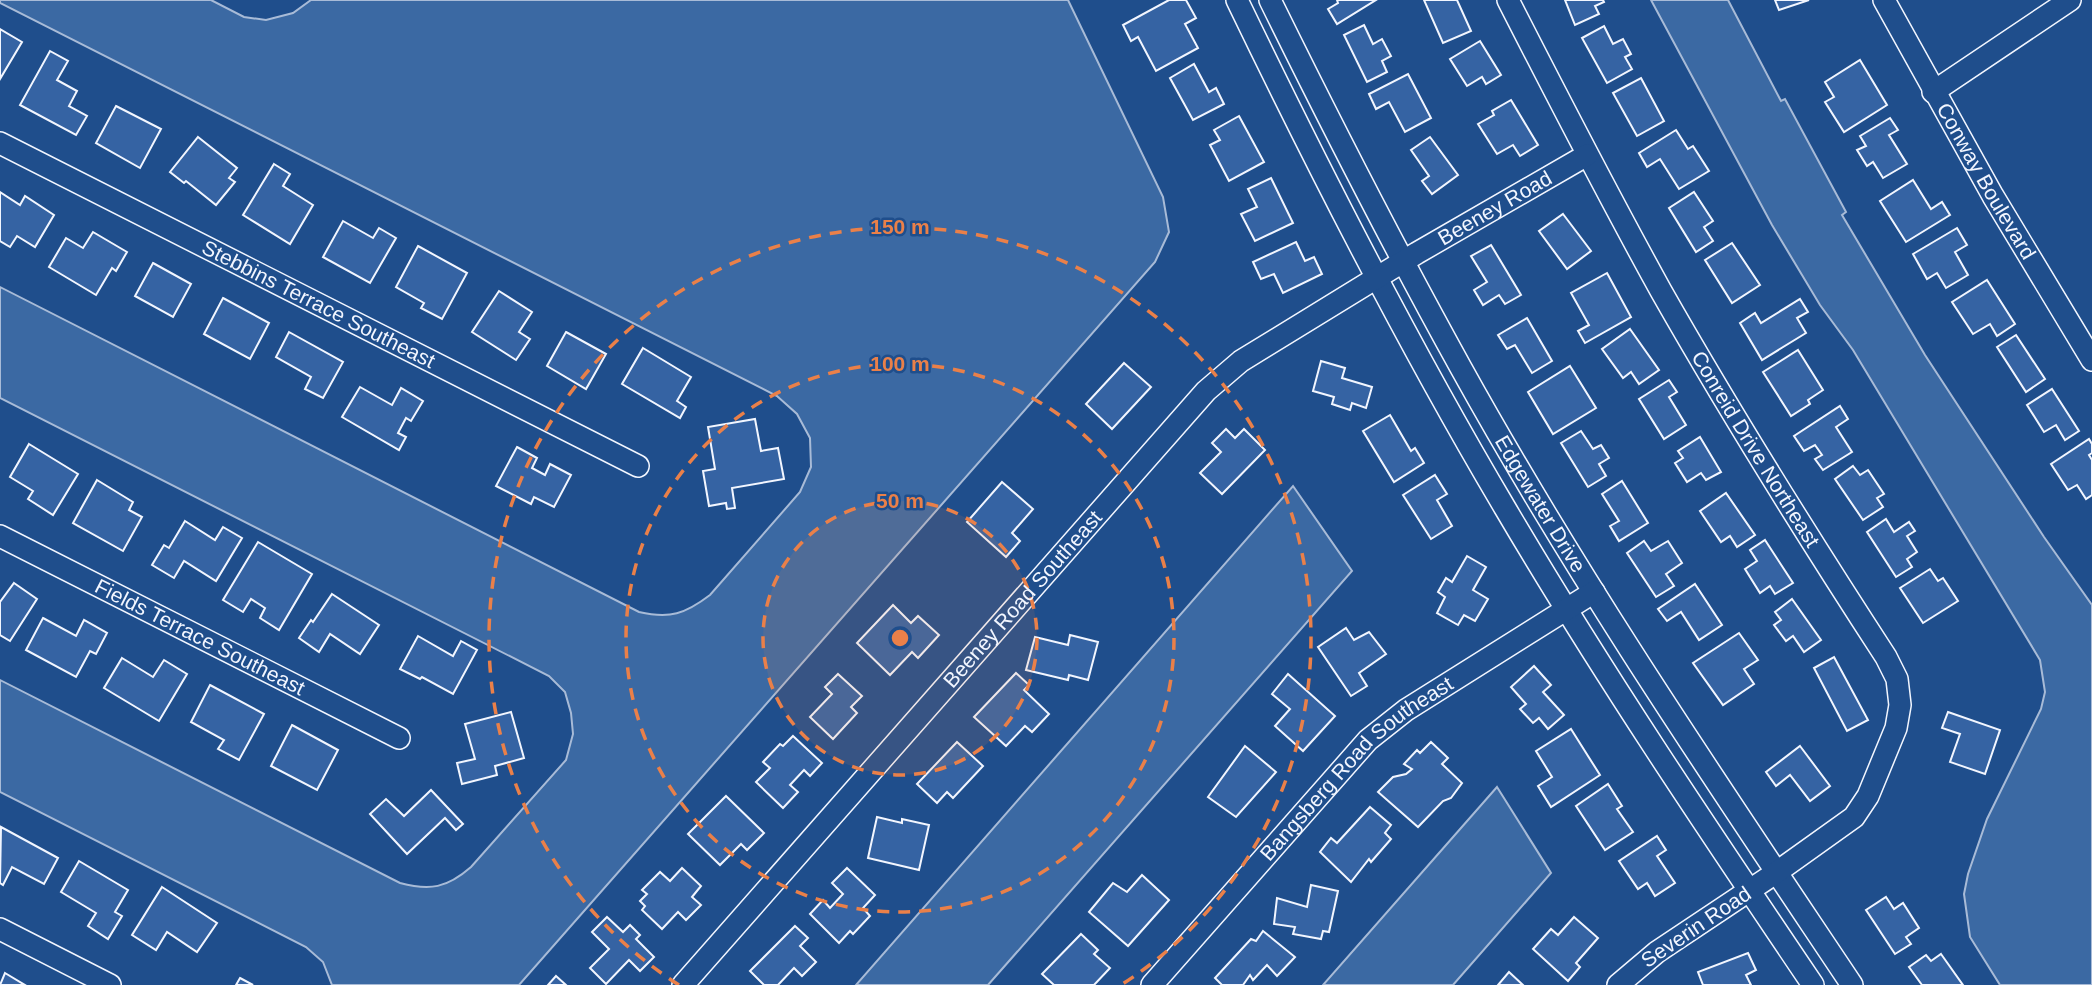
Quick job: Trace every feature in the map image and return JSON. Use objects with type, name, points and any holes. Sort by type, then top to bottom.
[{"type":"street","name":"Edgewater Drive","points":[[1237,0],[1293,116],[1377,278],[1460,430],[1566,609],[1650,742],[1813,985]]},
{"type":"street","name":"Edgewater Drive","points":[[1270,0],[1468,381],[1594,592],[1852,985]]},
{"type":"street","name":"Conreid Drive Northeast","points":[[1508,0],[1587,155],[1722,396],[1886,657],[1897,679],[1900,705],[1896,728],[1868,796],[1854,817],[1777,872]]},
{"type":"street","name":"Conway Boulevard","points":[[1884,0],[1933,92],[2092,360]]},
{"type":"street","points":[[1933,92],[2070,0]]},
{"type":"street","name":"Stebbins Terrace Southeast","points":[[0,143],[638,466]]},
{"type":"street","name":"Beeney Road","points":[[1404,262],[1587,155]]},
{"type":"street","name":"Beeney Road Southeast","points":[[683,985],[1206,391],[1241,361],[1404,262]]},
{"type":"street","name":"Fields Terrace Southeast","points":[[0,536],[399,738]]},
{"type":"street","name":"Bangsberg Road Southeast","points":[[1152,985],[1368,740],[1406,710],[1594,592]]},
{"type":"street","name":"Severin Road","points":[[1618,985],[1657,952],[1777,872]]},
{"type":"street","points":[[0,929],[110,985]]},
{"type":"water","points":[[0,0],[211,0],[244,17],[266,20],[293,13],[311,0],[1068,0],[1163,197],[1169,232],[1155,262],[519,985],[332,985],[323,962],[306,947],[0,792],[0,680],[400,883],[420,887],[446,883],[471,867],[566,760],[573,734],[565,692],[549,676],[0,398],[0,287],[639,612],[660,615],[677,613],[693,607],[710,595],[800,492],[811,467],[810,438],[797,414],[777,396],[0,3]]},
{"type":"water","points":[[1651,0],[1728,0],[1781,101],[1785,99],[1846,212],[1842,215],[1925,355],[2044,537],[2092,605],[2092,985],[2000,985],[1970,937],[1964,894],[1968,874],[1987,819],[2041,709],[2045,692],[2040,660],[1853,350],[1820,305],[1772,225]]},
{"type":"water","points":[[1293,486],[1352,571],[988,985],[856,985]]},
{"type":"water","points":[[1497,787],[1551,873],[1453,985],[1323,985]]},
{"type":"building","points":[[1169,0],[1186,0],[1196,18],[1185,24],[1198,48],[1156,71],[1138,37],[1131,41],[1123,25]]},
{"type":"building","points":[[1337,0],[1376,0],[1337,24],[1328,9],[1338,3]]},
{"type":"building","points":[[1424,0],[1457,0],[1471,31],[1443,43]]},
{"type":"building","points":[[1565,0],[1604,2],[1595,6],[1599,14],[1575,25]]},
{"type":"building","points":[[1775,0],[1809,0],[1779,10]]},
{"type":"building","points":[[1364,25],[1373,44],[1382,39],[1391,56],[1382,61],[1387,72],[1367,82],[1344,35]]},
{"type":"building","points":[[1604,26],[1613,44],[1623,39],[1631,54],[1625,57],[1632,69],[1607,83],[1582,38]]},
{"type":"building","points":[[0,29],[22,42],[0,79]]},
{"type":"building","points":[[1480,41],[1501,75],[1486,84],[1482,77],[1467,86],[1450,59]]},
{"type":"building","points":[[50,51],[68,61],[57,80],[77,91],[69,106],[87,116],[76,135],[20,105]]},
{"type":"building","points":[[1860,60],[1887,105],[1844,132],[1825,102],[1834,97],[1825,82]]},
{"type":"building","points":[[1194,64],[1209,92],[1216,88],[1224,104],[1193,120],[1170,78]]},
{"type":"building","points":[[1408,74],[1431,118],[1405,132],[1389,102],[1376,109],[1369,94]]},
{"type":"building","points":[[1641,78],[1664,121],[1637,136],[1613,93]]},
{"type":"building","points":[[1511,100],[1538,145],[1520,156],[1513,145],[1497,154],[1478,124],[1494,115],[1492,111]]},
{"type":"building","points":[[116,106],[161,129],[140,168],[96,143]]},
{"type":"building","points":[[1239,116],[1264,162],[1229,181],[1210,145],[1220,140],[1214,130]]},
{"type":"building","points":[[1890,118],[1898,130],[1889,135],[1907,164],[1883,178],[1873,162],[1867,166],[1857,150],[1866,146],[1860,136]]},
{"type":"building","points":[[1676,130],[1688,149],[1693,146],[1709,171],[1679,189],[1660,159],[1647,167],[1639,153]]},
{"type":"building","points":[[198,137],[237,168],[229,178],[235,182],[216,205],[170,172]]},
{"type":"building","points":[[1430,137],[1458,175],[1432,194],[1422,181],[1429,176],[1411,150]]},
{"type":"building","points":[[274,164],[290,174],[283,186],[313,205],[290,244],[243,215]]},
{"type":"building","points":[[1271,178],[1293,223],[1255,241],[1241,214],[1257,207],[1248,189]]},
{"type":"building","points":[[1913,180],[1931,209],[1942,202],[1950,215],[1906,242],[1880,201]]},
{"type":"building","points":[[0,192],[20,205],[25,196],[54,215],[35,247],[17,236],[10,247],[0,241]]},
{"type":"building","points":[[1694,192],[1713,221],[1704,227],[1713,241],[1696,252],[1669,208]]},
{"type":"building","points":[[1563,214],[1591,251],[1567,269],[1539,231]]},
{"type":"building","points":[[343,221],[373,238],[379,228],[396,238],[370,283],[323,257]]},
{"type":"building","points":[[1957,228],[1967,245],[1955,252],[1968,275],[1946,288],[1937,273],[1927,279],[1913,254]]},
{"type":"building","points":[[93,232],[127,252],[116,271],[112,268],[96,295],[49,267],[66,238],[83,248]]},
{"type":"building","points":[[1296,242],[1305,261],[1314,257],[1322,274],[1283,293],[1274,274],[1261,279],[1253,262]]},
{"type":"building","points":[[1732,243],[1760,285],[1732,303],[1705,260]]},
{"type":"building","points":[[1491,245],[1521,295],[1505,304],[1499,295],[1483,305],[1474,290],[1487,282],[1471,256]]},
{"type":"building","points":[[418,246],[467,273],[442,319],[421,308],[424,303],[396,287]]},
{"type":"building","points":[[153,263],[191,284],[173,317],[135,296]]},
{"type":"building","points":[[1607,273],[1631,317],[1585,343],[1578,331],[1589,325],[1571,293]]},
{"type":"building","points":[[1987,280],[2015,324],[1997,336],[1990,324],[1973,334],[1952,302]]},
{"type":"building","points":[[499,291],[532,312],[519,332],[530,339],[516,360],[472,332]]},
{"type":"building","points":[[223,298],[269,323],[250,359],[204,334]]},
{"type":"building","points":[[1800,299],[1808,312],[1797,318],[1806,333],[1762,360],[1740,323],[1755,313],[1761,323]]},
{"type":"building","points":[[1527,318],[1552,361],[1532,373],[1515,345],[1507,349],[1498,335]]},
{"type":"building","points":[[1630,329],[1659,370],[1639,384],[1631,372],[1623,378],[1602,349]]},
{"type":"building","points":[[289,332],[343,362],[323,398],[305,389],[311,377],[276,357]]},
{"type":"building","points":[[566,332],[606,354],[586,389],[547,366]]},
{"type":"building","points":[[2016,335],[2045,379],[2026,392],[1997,347]]},
{"type":"building","points":[[643,348],[691,377],[677,401],[686,407],[680,418],[622,384]]},
{"type":"building","points":[[1798,350],[1823,390],[1808,400],[1810,404],[1791,416],[1763,372]]},
{"type":"building","points":[[1321,361],[1345,368],[1342,378],[1372,387],[1366,408],[1352,403],[1350,410],[1332,404],[1334,397],[1313,391]]},
{"type":"building","points":[[1124,363],[1151,387],[1112,429],[1086,404]]},
{"type":"building","points":[[1570,366],[1596,408],[1553,434],[1528,392]]},
{"type":"building","points":[[1669,380],[1677,392],[1669,397],[1686,425],[1664,439],[1639,399]]},
{"type":"building","points":[[360,387],[392,405],[401,388],[423,401],[411,421],[406,418],[398,433],[406,437],[399,450],[342,417]]},
{"type":"building","points":[[2052,389],[2079,431],[2065,440],[2056,425],[2044,432],[2027,405]]},
{"type":"building","points":[[1840,406],[1848,419],[1836,427],[1852,452],[1823,470],[1815,459],[1822,455],[1815,445],[1804,451],[1794,436]]},
{"type":"building","points":[[1390,415],[1411,451],[1415,448],[1424,463],[1394,482],[1363,431]]},
{"type":"building","points":[[755,419],[761,451],[778,448],[784,479],[732,488],[735,508],[727,509],[726,503],[709,506],[703,471],[715,469],[708,427]]},
{"type":"building","points":[[1226,429],[1235,438],[1244,429],[1265,450],[1222,494],[1200,473],[1221,452],[1212,443]]},
{"type":"building","points":[[1581,431],[1593,449],[1601,445],[1609,458],[1599,464],[1606,476],[1588,487],[1561,443]]},
{"type":"building","points":[[1700,437],[1721,472],[1706,480],[1701,473],[1687,482],[1675,463],[1683,458],[1678,451]]},
{"type":"building","points":[[2089,439],[2092,444],[2092,453],[2089,455],[2092,460],[2092,495],[2086,499],[2077,485],[2068,490],[2051,464]]},
{"type":"building","points":[[29,444],[78,474],[53,515],[28,499],[33,491],[10,477]]},
{"type":"building","points":[[517,447],[537,458],[532,468],[545,475],[550,464],[571,475],[554,507],[534,497],[531,504],[496,486]]},
{"type":"building","points":[[1853,466],[1860,475],[1868,470],[1884,494],[1877,498],[1883,507],[1863,520],[1835,479]]},
{"type":"building","points":[[1435,475],[1447,494],[1437,500],[1452,526],[1431,539],[1403,495]]},
{"type":"building","points":[[97,480],[133,502],[129,510],[142,517],[123,551],[73,523]]},
{"type":"building","points":[[1622,481],[1648,523],[1619,541],[1610,526],[1619,521],[1602,494]]},
{"type":"building","points":[[1002,482],[1033,509],[1012,533],[1020,541],[1006,557],[967,522]]},
{"type":"building","points":[[1726,493],[1755,535],[1737,547],[1730,536],[1721,542],[1700,511]]},
{"type":"building","points":[[1886,519],[1894,532],[1909,522],[1915,531],[1907,536],[1917,552],[1907,559],[1912,567],[1896,577],[1867,532]]},
{"type":"building","points":[[185,521],[215,540],[223,527],[242,538],[216,581],[184,561],[174,578],[152,565],[164,545],[169,548]]},
{"type":"building","points":[[1765,540],[1793,583],[1775,594],[1770,586],[1760,593],[1745,569],[1757,561],[1750,550]]},
{"type":"building","points":[[1644,541],[1651,551],[1668,541],[1682,563],[1666,574],[1674,586],[1656,597],[1627,553]]},
{"type":"building","points":[[258,542],[312,574],[279,630],[260,618],[265,608],[251,599],[243,612],[223,600]]},
{"type":"building","points":[[1467,556],[1486,567],[1473,590],[1488,599],[1475,621],[1464,615],[1458,625],[1437,613],[1445,597],[1438,592],[1446,578],[1452,582]]},
{"type":"building","points":[[1930,569],[1938,581],[1943,578],[1958,601],[1923,623],[1900,588]]},
{"type":"building","points":[[14,583],[37,599],[10,641],[0,635],[0,602]]},
{"type":"building","points":[[1695,584],[1722,625],[1699,640],[1681,612],[1667,621],[1658,609]]},
{"type":"building","points":[[332,594],[379,625],[360,654],[330,634],[319,652],[299,638]]},
{"type":"building","points":[[1792,599],[1821,640],[1804,652],[1793,636],[1786,641],[1774,625],[1781,620],[1775,612]]},
{"type":"building","points":[[893,605],[911,623],[918,616],[939,635],[918,658],[912,652],[890,675],[857,643]]},
{"type":"building","points":[[43,618],[76,636],[84,620],[107,633],[96,654],[90,651],[76,677],[26,650]]},
{"type":"building","points":[[1346,628],[1354,640],[1369,632],[1386,654],[1359,673],[1367,686],[1351,696],[1318,647]]},
{"type":"building","points":[[1739,633],[1758,660],[1744,669],[1754,684],[1723,705],[1693,663]]},
{"type":"building","points":[[1070,635],[1098,642],[1088,680],[1069,675],[1068,680],[1026,670],[1035,637],[1068,645]]},
{"type":"building","points":[[418,636],[453,656],[461,641],[477,650],[453,694],[422,677],[420,679],[400,669]]},
{"type":"building","points":[[1834,657],[1868,720],[1847,731],[1814,668]]},
{"type":"building","points":[[122,658],[153,677],[164,660],[187,674],[159,721],[104,688]]},
{"type":"building","points":[[1534,666],[1551,685],[1543,692],[1564,715],[1548,729],[1539,718],[1533,723],[1520,709],[1526,704],[1511,687]]},
{"type":"building","points":[[1016,673],[1029,685],[1024,690],[1049,714],[1032,732],[1025,726],[1006,746],[974,717]]},
{"type":"building","points":[[838,674],[862,696],[851,707],[857,713],[833,739],[810,717],[832,694],[825,687]]},
{"type":"building","points":[[1288,674],[1335,716],[1303,751],[1275,726],[1290,709],[1272,694]]},
{"type":"building","points":[[210,685],[264,714],[239,760],[218,749],[224,740],[191,722]]},
{"type":"building","points":[[511,712],[524,758],[495,766],[497,775],[462,784],[457,763],[475,759],[465,724]]},
{"type":"building","points":[[1948,712],[2000,730],[1985,774],[1950,762],[1960,734],[1942,728]]},
{"type":"building","points":[[292,725],[338,750],[317,790],[271,766]]},
{"type":"building","points":[[1571,729],[1600,775],[1551,807],[1538,786],[1552,777],[1536,751]]},
{"type":"building","points":[[793,736],[822,763],[810,776],[804,770],[790,785],[798,792],[783,808],[756,782],[770,768],[763,762],[780,744],[783,746]]},
{"type":"building","points":[[957,742],[983,766],[953,798],[947,792],[937,803],[917,784]]},
{"type":"building","points":[[1431,742],[1448,758],[1442,764],[1462,783],[1451,798],[1443,801],[1418,827],[1378,792],[1393,777],[1406,774],[1412,769],[1404,764],[1417,750],[1420,753]]},
{"type":"building","points":[[1245,746],[1276,772],[1236,817],[1208,797]]},
{"type":"building","points":[[1800,746],[1830,786],[1810,801],[1790,775],[1776,786],[1766,772]]},
{"type":"building","points":[[1608,784],[1622,806],[1617,809],[1633,832],[1605,850],[1576,806]]},
{"type":"building","points":[[431,790],[463,824],[456,830],[445,818],[407,854],[370,814],[386,799],[404,816]]},
{"type":"building","points":[[726,796],[764,833],[747,850],[741,844],[720,865],[688,834]]},
{"type":"building","points":[[1370,807],[1391,825],[1385,833],[1391,839],[1371,862],[1369,859],[1351,882],[1320,852],[1331,838],[1337,843]]},
{"type":"building","points":[[877,817],[902,823],[902,819],[929,825],[919,870],[868,858]]},
{"type":"building","points":[[1,827],[58,858],[44,884],[12,867],[3,885],[0,883]]},
{"type":"building","points":[[1657,836],[1666,850],[1657,856],[1675,883],[1655,896],[1647,883],[1638,889],[1619,861]]},
{"type":"building","points":[[79,861],[128,890],[115,912],[122,916],[108,939],[88,926],[96,913],[61,892]]},
{"type":"building","points":[[682,868],[701,886],[692,897],[701,905],[686,920],[678,912],[662,929],[642,910],[645,906],[640,901],[647,894],[642,890],[660,872],[670,881]]},
{"type":"building","points":[[847,868],[875,895],[863,908],[870,916],[853,934],[850,931],[839,943],[810,914],[823,900],[830,908],[843,894],[832,883]]},
{"type":"building","points":[[1142,875],[1169,900],[1128,946],[1089,912],[1113,883],[1127,892]]},
{"type":"building","points":[[1311,885],[1338,891],[1329,932],[1323,931],[1321,939],[1293,934],[1295,927],[1274,924],[1277,898],[1307,907]]},
{"type":"building","points":[[162,887],[217,923],[197,952],[167,932],[156,950],[132,935]]},
{"type":"building","points":[[1886,897],[1894,909],[1903,903],[1919,928],[1906,937],[1911,944],[1895,954],[1866,910]]},
{"type":"building","points":[[607,917],[623,932],[630,925],[640,935],[636,939],[654,957],[640,971],[629,960],[606,984],[590,968],[609,949],[592,932]]},
{"type":"building","points":[[1574,917],[1598,938],[1576,963],[1580,967],[1568,981],[1533,949],[1551,929],[1558,935]]},
{"type":"building","points":[[795,926],[808,938],[800,946],[816,962],[802,976],[794,968],[778,985],[764,985],[750,971]]},
{"type":"building","points":[[1263,931],[1295,957],[1277,976],[1267,965],[1253,980],[1250,975],[1243,985],[1222,985],[1215,978],[1251,939],[1256,941]]},
{"type":"building","points":[[1081,934],[1098,950],[1094,954],[1110,968],[1094,985],[1054,985],[1042,974]]},
{"type":"building","points":[[1748,953],[1756,970],[1746,975],[1751,985],[1703,985],[1698,972]]},
{"type":"building","points":[[1941,954],[1963,985],[1922,985],[1909,967],[1926,955],[1931,961]]},
{"type":"building","points":[[1509,972],[1523,985],[1498,985]]},
{"type":"building","points":[[5,973],[25,985],[0,985]]},
{"type":"building","points":[[556,976],[566,985],[548,985]]},
{"type":"building","points":[[240,978],[253,985],[236,985]]}]
